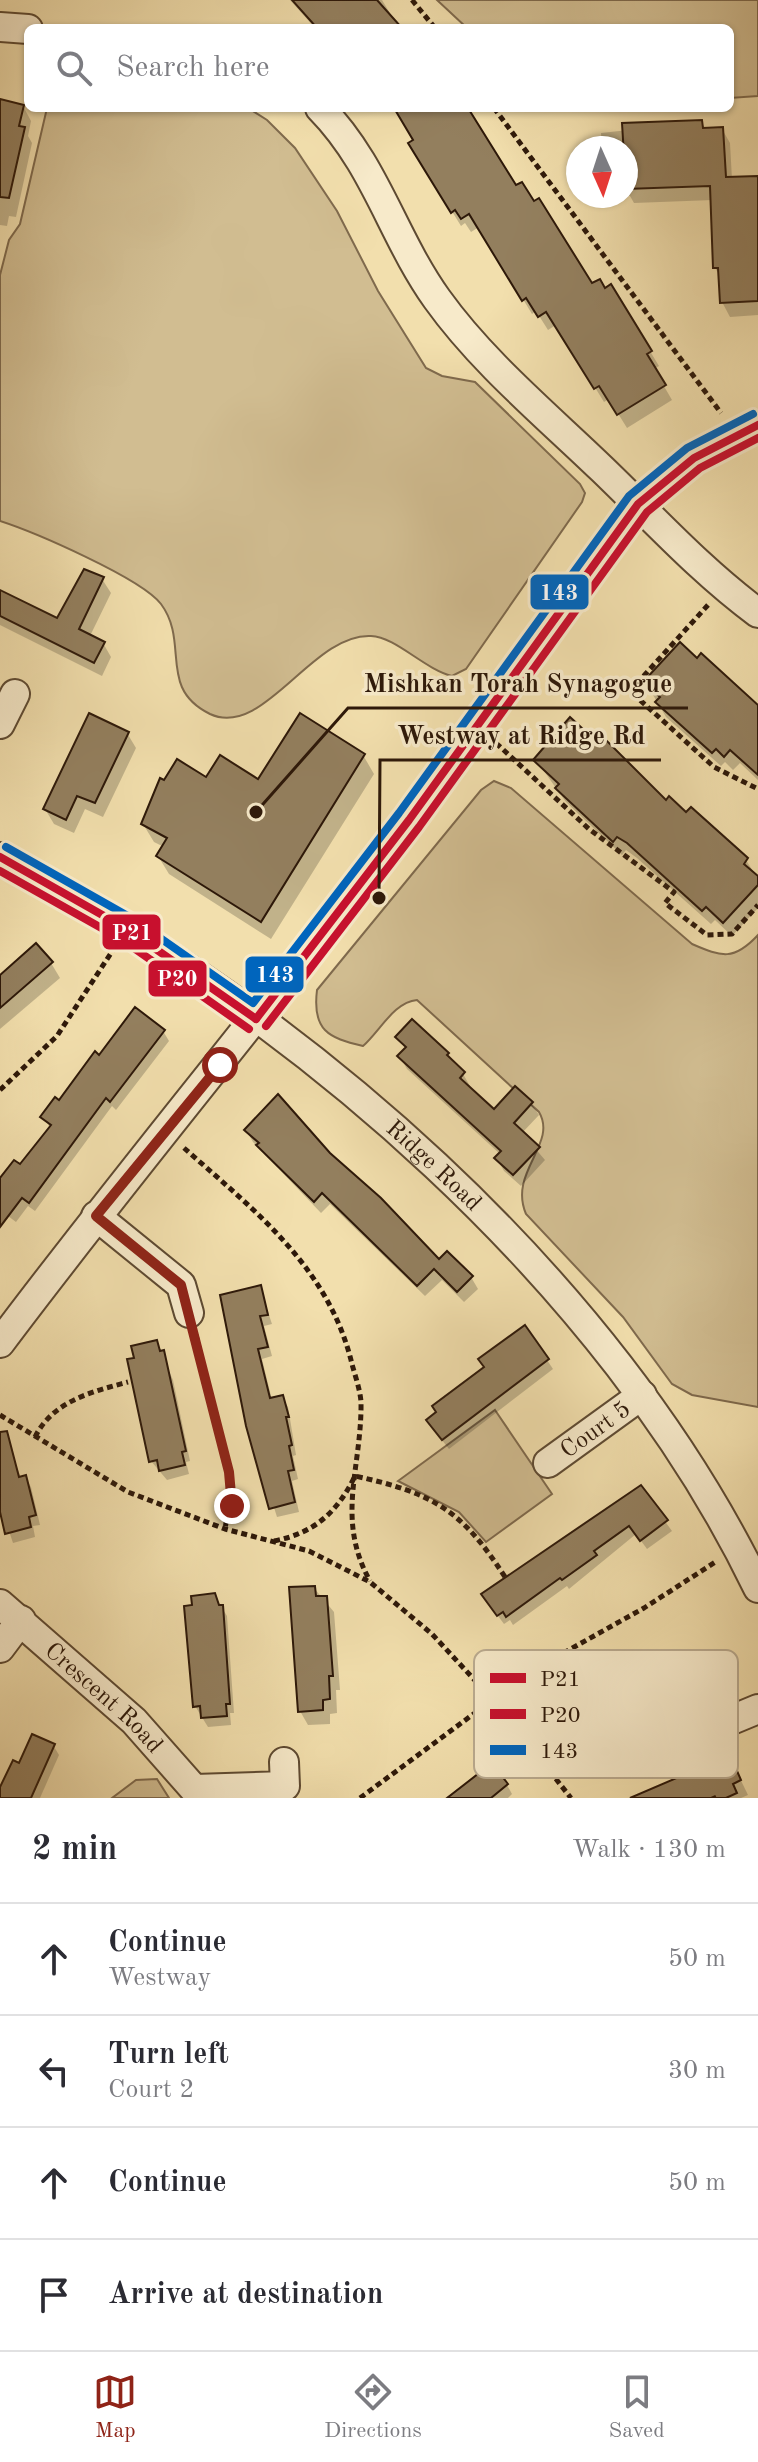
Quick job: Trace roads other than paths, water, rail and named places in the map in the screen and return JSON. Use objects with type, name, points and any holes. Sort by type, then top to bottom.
[{"type":"street","points":[[0,27],[24,29]]},
{"type":"street","points":[[323,112],[360,155],[423,277],[446,312],[548,418],[723,587],[758,613]]},
{"type":"street","points":[[0,1343],[96,1216],[256,1019],[409,820],[638,504],[672,472],[747,429]]},
{"type":"street","points":[[0,724],[15,694]]},
{"type":"street","name":"Ridge Road","points":[[0,857],[127,929],[256,1019],[344,1087],[451,1182],[578,1314],[642,1395],[706,1491],[758,1588]]},
{"type":"street","points":[[96,1216],[181,1285],[189,1313]]},
{"type":"street","name":"Court 5","points":[[548,1463],[642,1395]]},
{"type":"street","points":[[0,1648],[11,1612]]},
{"type":"street","name":"Crescent Road","points":[[11,1612],[134,1721],[199,1794]]},
{"type":"street","points":[[738,1717],[758,1709]]},
{"type":"street","points":[[199,1794],[285,1786],[284,1762]]},
{"type":"place","name":"Mishkan Torah Synagogue","points":[[256,812]]},
{"type":"place","name":"Westway at Ridge Rd","points":[[379,898]]}]
